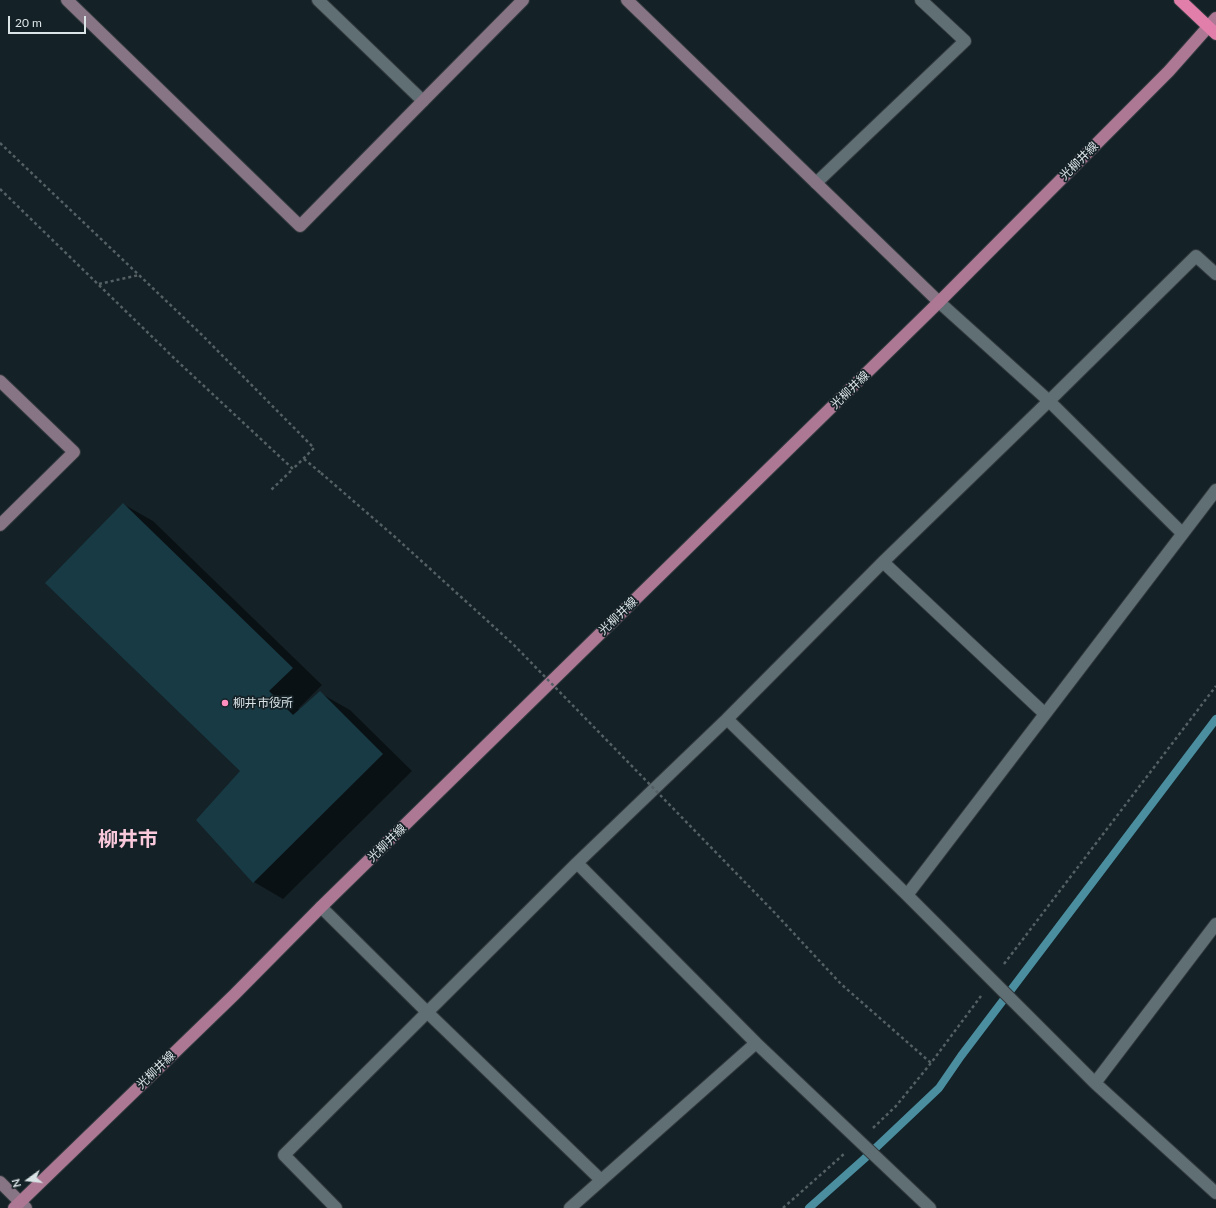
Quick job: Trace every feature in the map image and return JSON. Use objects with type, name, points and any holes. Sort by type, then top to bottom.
[{"type":"highway","points":[[1180,0],[1213,26]]},
{"type":"main road","name":"光柳井線","points":[[20,1206],[321,907],[939,302],[1213,26]]},
{"type":"street","points":[[67,0],[300,226],[524,0]]},
{"type":"street","points":[[318,0],[423,101]]},
{"type":"street","points":[[627,0],[939,302],[1049,401],[1182,533]]},
{"type":"street","points":[[816,183],[965,41],[921,0]]},
{"type":"street","points":[[336,1208],[284,1155],[577,863],[727,719],[883,562],[1196,256],[1216,274]]},
{"type":"street","points":[[0,381],[74,452],[0,525]]},
{"type":"street","points":[[907,895],[1216,490]]},
{"type":"street","points":[[883,562],[1045,714]]},
{"type":"street","points":[[727,719],[907,895],[1095,1083],[1216,1194]]},
{"type":"street","points":[[577,863],[756,1043],[930,1208]]},
{"type":"street","points":[[321,907],[601,1180]]},
{"type":"street","points":[[1095,1083],[1216,924]]},
{"type":"street","points":[[570,1208],[756,1043]]},
{"type":"street","points":[[0,1182],[20,1206]]},
{"type":"path","points":[[0,143],[202,334],[314,448],[271,490]]},
{"type":"path","points":[[0,188],[175,359],[293,469]]},
{"type":"path","points":[[98,284],[139,275]]},
{"type":"path","points":[[304,459],[395,538],[514,646],[773,911],[841,984],[931,1063]]},
{"type":"path","points":[[783,1208],[896,1106],[931,1063],[992,980],[1216,686]]},
{"type":"building","name":"柳井市役所","points":[[123,503],[293,668],[269,691],[293,715],[320,691],[383,754],[253,883],[196,820],[240,771],[45,583]]},
{"type":"waterway","points":[[809,1208],[864,1159],[939,1088],[961,1056],[1216,719]]},
{"type":"place","name":"柳井市役所","points":[[225,703]]},
{"type":"district","name":"柳井市","points":[[128,840]]}]
